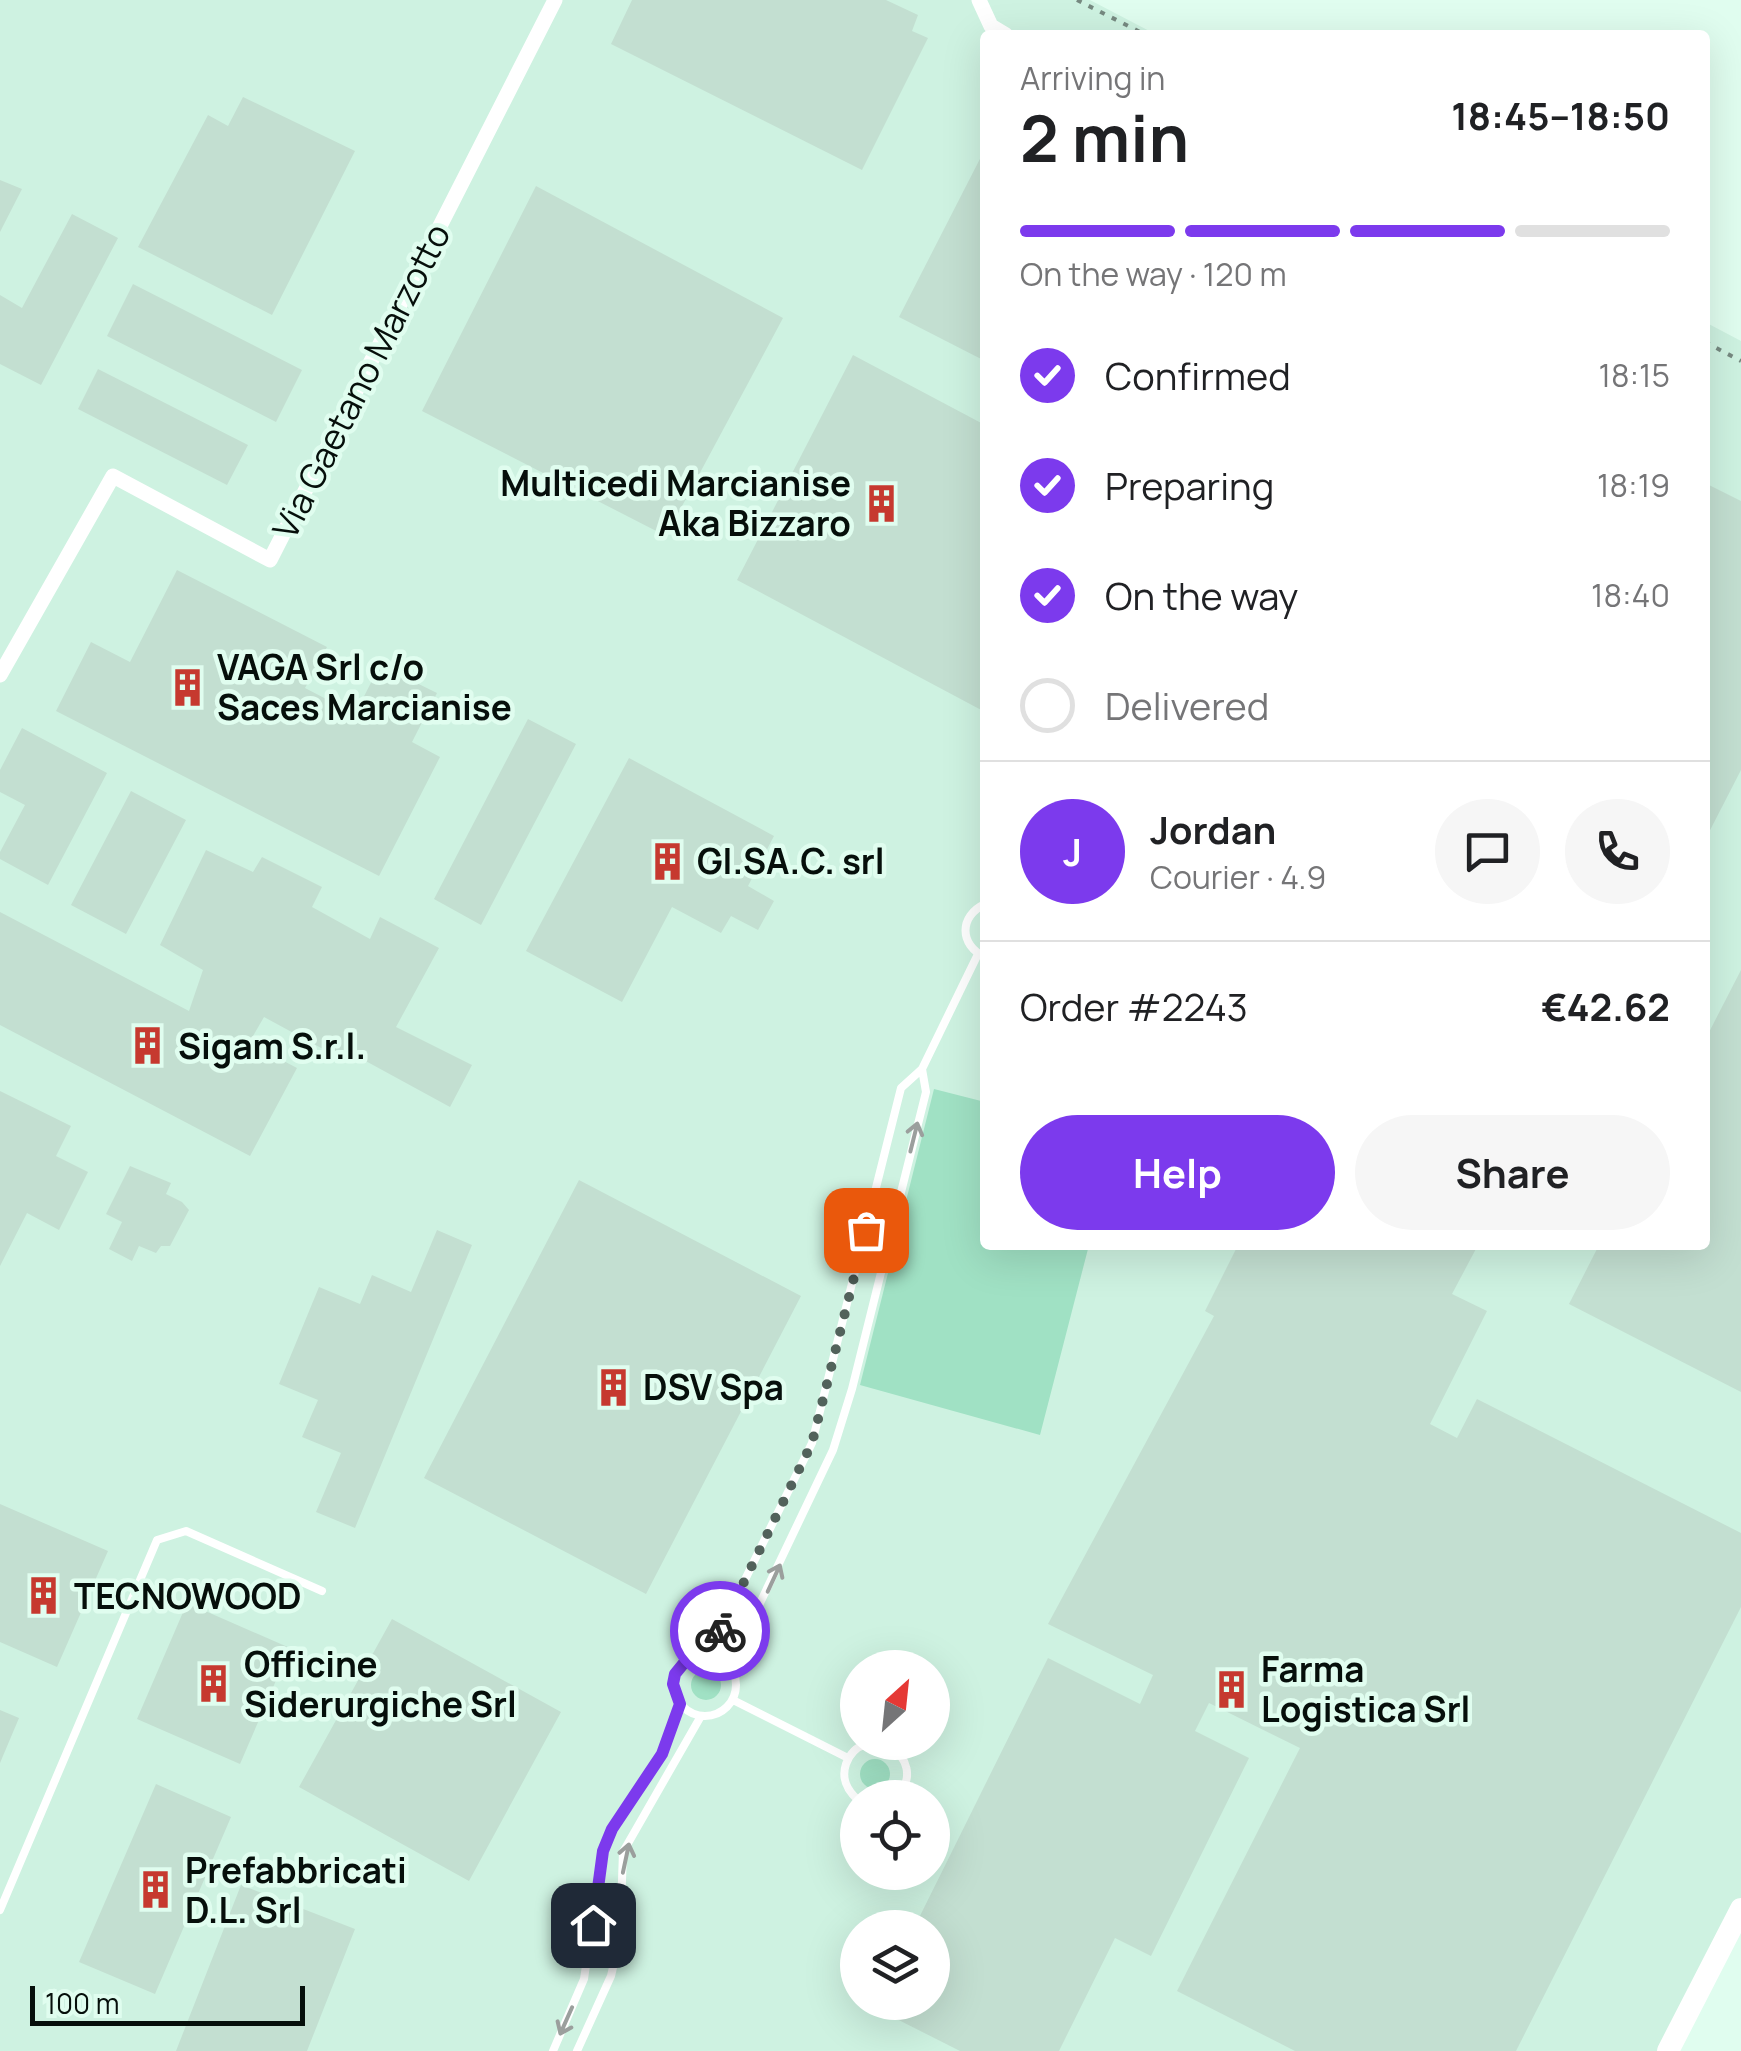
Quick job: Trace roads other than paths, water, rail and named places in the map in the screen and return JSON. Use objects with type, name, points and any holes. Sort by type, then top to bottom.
[{"type":"street","name":"Via Gaetano Marzotto","points":[[0,674],[113,476],[270,560],[555,0]]},
{"type":"street","points":[[979,0],[991,26],[998,30]]},
{"type":"street","points":[[1668,2051],[1741,1909]]},
{"type":"lane","points":[[980,907],[971,912],[964,930],[970,948],[980,954]]},
{"type":"lane","points":[[709,1653],[812,1443],[901,1088],[922,1069],[980,957]]},
{"type":"lane","points":[[730,1666],[833,1450],[852,1389],[926,1092],[922,1069]]},
{"type":"lane","points":[[0,1910],[157,1540],[186,1531],[322,1591]]},
{"type":"lane","points":[[552,2051],[584,1979],[603,1851],[612,1829],[662,1754],[680,1704],[673,1684],[680,1664],[709,1653],[730,1666],[737,1682],[732,1700],[719,1713],[701,1716],[680,1704]]},
{"type":"lane","points":[[732,1700],[840,1754]]},
{"type":"lane","points":[[577,2051],[611,1976],[620,1937],[624,1852],[701,1716]]},
{"type":"place","name":"Multicedi Marcianise Aka Bizzaro","points":[[881,503]]},
{"type":"place","name":"VAGA Srl c/o Saces Marcianise","points":[[187,687]]},
{"type":"place","name":"GI.SA.C. srl","points":[[667,861]]},
{"type":"place","name":"Sigam S.r.l.","points":[[148,1046]]},
{"type":"place","name":"DSV Spa","points":[[613,1387]]},
{"type":"place","name":"TECNOWOOD","points":[[44,1596]]},
{"type":"place","name":"Officine Siderurgiche Srl","points":[[214,1684]]},
{"type":"place","name":"Farma Logistica Srl","points":[[1231,1689]]},
{"type":"place","name":"Prefabbricati D.L. Srl","points":[[155,1890]]}]
